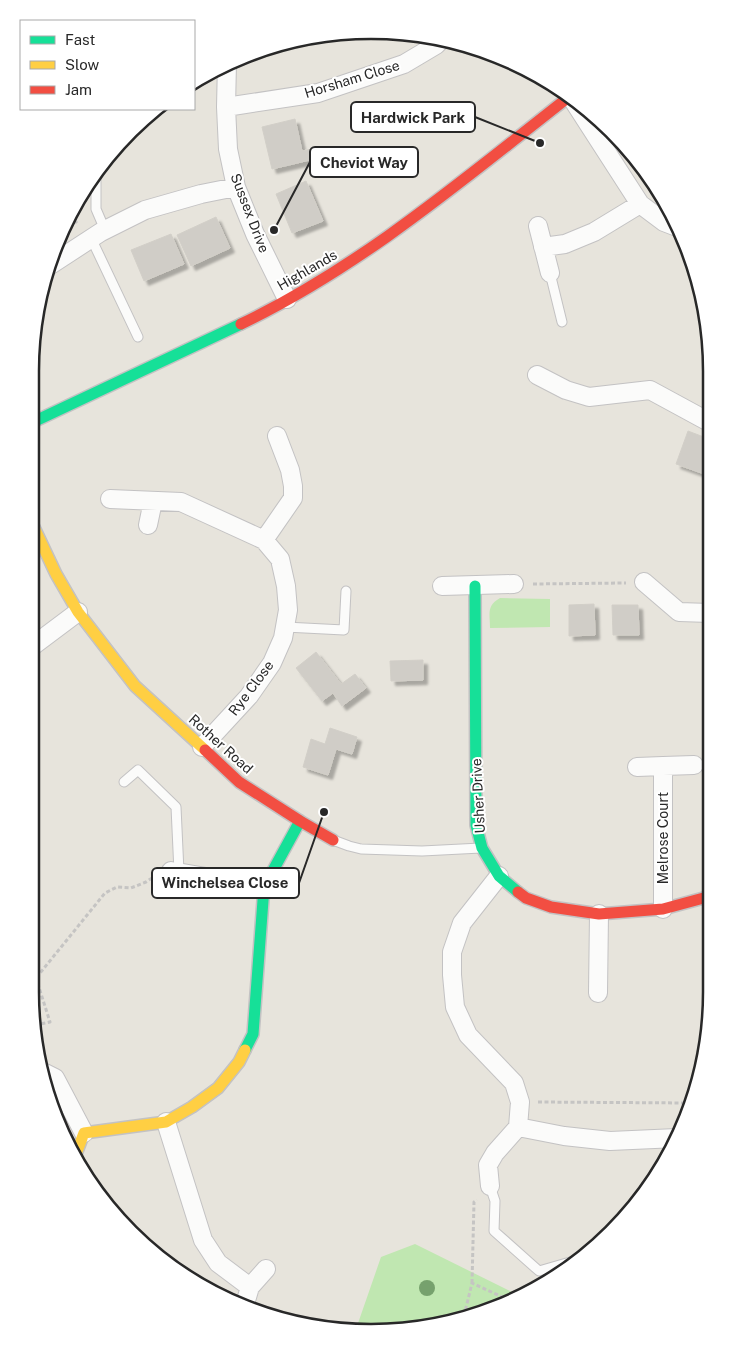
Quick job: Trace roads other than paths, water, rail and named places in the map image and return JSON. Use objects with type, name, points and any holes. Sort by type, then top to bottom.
[{"type":"street","name":"Horsham Close","points":[[226,107],[318,92],[349,83],[404,64],[436,45]]},
{"type":"street","name":"Sussex Drive","points":[[226,72],[228,149],[236,187],[287,299]]},
{"type":"street","name":"Highlands","points":[[39,419],[248,320],[353,260],[421,212],[564,101]]},
{"type":"street","points":[[582,114],[640,204],[669,224]]},
{"type":"street","points":[[57,261],[98,234],[145,210],[201,194],[236,187]]},
{"type":"street","points":[[543,247],[565,244],[594,232],[640,204]]},
{"type":"street","points":[[538,226],[550,273]]},
{"type":"street","points":[[537,375],[566,390],[589,396],[650,390],[703,419]]},
{"type":"street","points":[[264,540],[293,498],[290,470],[277,436]]},
{"type":"street","name":"Rye Close","points":[[110,499],[181,502],[264,540],[280,558],[286,586],[288,610],[283,638],[272,663],[249,696],[202,746]]},
{"type":"street","points":[[148,525],[153,501]]},
{"type":"street","name":"Rother Road","points":[[39,539],[78,612],[136,686],[202,746],[238,782],[333,840]]},
{"type":"street","points":[[644,582],[679,612],[703,613]]},
{"type":"street","points":[[442,586],[514,584]]},
{"type":"street","name":"Usher Drive","points":[[475,586],[476,825],[482,848],[499,876],[526,898],[551,907],[599,914],[663,909],[703,898]]},
{"type":"street","points":[[39,641],[78,612]]},
{"type":"street","points":[[637,767],[694,765]]},
{"type":"street","name":"Melrose Court","points":[[663,766],[663,909]]},
{"type":"street","points":[[84,1133],[166,1122],[192,1107],[218,1088],[240,1062],[253,1034],[264,887],[300,821]]},
{"type":"street","points":[[175,872],[264,887]]},
{"type":"street","points":[[490,1186],[488,1165],[495,1153],[518,1128],[520,1102],[514,1083],[468,1035],[455,1007],[452,952],[462,923],[499,876]]},
{"type":"street","points":[[598,993],[599,914]]},
{"type":"street","points":[[49,1075],[55,1078],[84,1133],[78,1149]]},
{"type":"street","points":[[166,1122],[203,1240],[218,1263],[250,1287]]},
{"type":"street","points":[[518,1128],[610,1141],[669,1138]]},
{"type":"street","points":[[246,1300],[250,1287],[266,1269]]},
{"type":"lane","points":[[96,185],[98,234],[138,337]]},
{"type":"lane","points":[[550,273],[562,322]]},
{"type":"lane","points":[[285,627],[344,630],[346,591]]},
{"type":"lane","points":[[124,782],[138,770],[176,807],[175,872]]},
{"type":"lane","name":"Rother Road","points":[[333,840],[361,849],[422,851],[482,848]]},
{"type":"lane","points":[[490,1186],[495,1201],[494,1231],[538,1271],[561,1265]]},
{"type":"place","name":"Hardwick Park","points":[[540,143]]},
{"type":"place","name":"Cheviot Way","points":[[274,230]]},
{"type":"place","name":"Winchelsea Close","points":[[324,812]]}]
